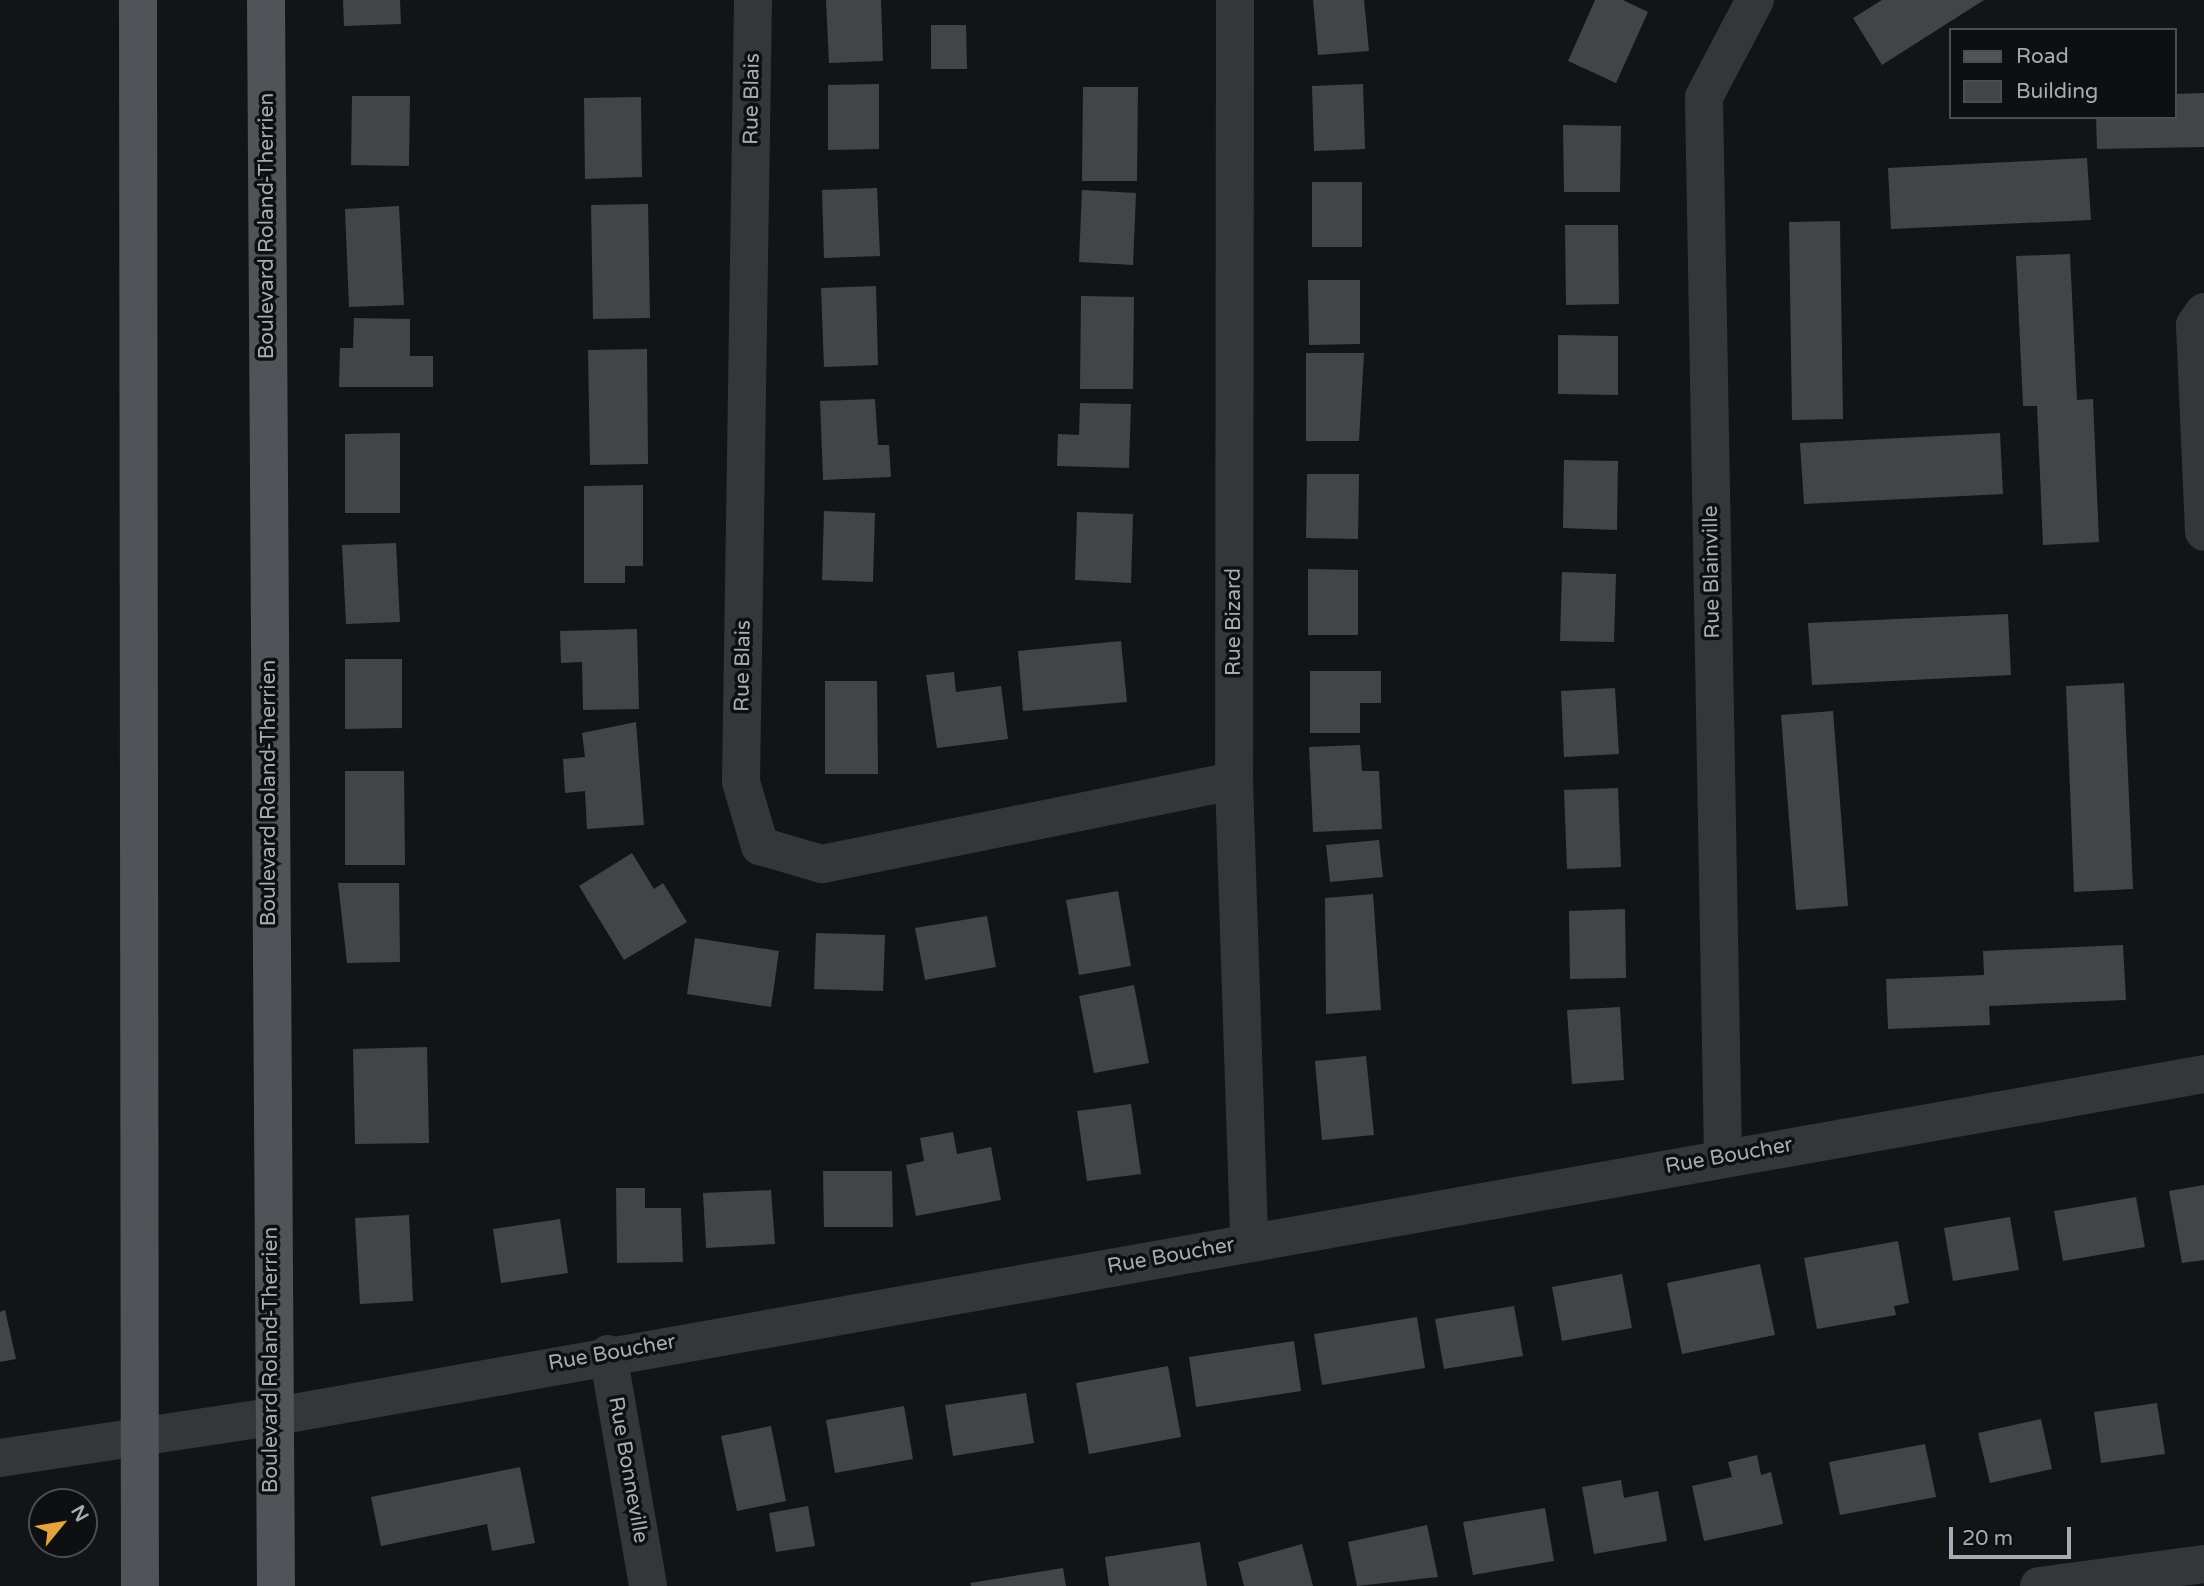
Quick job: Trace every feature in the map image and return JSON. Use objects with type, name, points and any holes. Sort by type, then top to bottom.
[{"type":"main road","points":[[138,0],[136,1433],[140,1586]]},
{"type":"main road","name":"Boulevard Roland-Therrien","points":[[266,0],[271,1417],[276,1586]]},
{"type":"street","name":"Rue Blais","points":[[753,0],[741,782],[760,846],[822,864],[1234,781]]},
{"type":"street","name":"Rue Bizard","points":[[1235,0],[1234,781],[1249,1243]]},
{"type":"street","name":"Rue Blainville","points":[[1723,1157],[1703,97],[1755,0]]},
{"type":"street","points":[[2204,312],[2195,325],[2204,531]]},
{"type":"street","name":"Rue Boucher","points":[[0,1458],[136,1433],[271,1417],[608,1354],[2204,1074]]},
{"type":"street","name":"Rue Bonneville","points":[[608,1354],[648,1586]]},
{"type":"street","points":[[2039,1586],[2204,1564]]},
{"type":"building","points":[[343,0],[400,0],[401,24],[344,26]]},
{"type":"building","points":[[826,0],[881,0],[883,61],[829,63]]},
{"type":"building","points":[[1313,0],[1364,0],[1369,51],[1318,55]]},
{"type":"building","points":[[1595,0],[1623,0],[1648,12],[1616,83],[1568,61]]},
{"type":"building","points":[[1882,0],[1984,0],[1882,65],[1853,18]]},
{"type":"building","points":[[931,25],[966,25],[967,69],[931,69]]},
{"type":"building","points":[[879,84],[879,149],[828,150],[828,85]]},
{"type":"building","points":[[1363,84],[1365,149],[1314,151],[1312,86]]},
{"type":"building","points":[[1083,87],[1138,87],[1137,181],[1082,181]]},
{"type":"building","points":[[2204,93],[2204,147],[2097,149],[2096,119],[2176,119],[2176,94]]},
{"type":"building","points":[[352,96],[410,96],[409,166],[351,165]]},
{"type":"building","points":[[641,97],[642,177],[585,179],[584,98]]},
{"type":"building","points":[[1563,125],[1621,126],[1620,192],[1564,192]]},
{"type":"building","points":[[2087,158],[2091,220],[1891,229],[1888,168]]},
{"type":"building","points":[[1312,182],[1362,182],[1362,247],[1312,247]]},
{"type":"building","points":[[877,188],[880,256],[824,258],[822,190]]},
{"type":"building","points":[[1082,190],[1136,193],[1133,265],[1079,262]]},
{"type":"building","points":[[648,204],[650,318],[593,319],[591,205]]},
{"type":"building","points":[[399,206],[404,305],[349,307],[345,209]]},
{"type":"building","points":[[1840,221],[1843,419],[1792,420],[1789,222]]},
{"type":"building","points":[[1565,225],[1618,225],[1619,304],[1566,305]]},
{"type":"building","points":[[2070,254],[2077,400],[2093,399],[2099,542],[2043,545],[2037,406],[2023,406],[2016,256]]},
{"type":"building","points":[[1308,280],[1360,280],[1360,344],[1309,345]]},
{"type":"building","points":[[876,286],[878,365],[824,367],[821,288]]},
{"type":"building","points":[[1081,296],[1134,297],[1133,389],[1080,389]]},
{"type":"building","points":[[354,318],[410,319],[410,356],[433,356],[433,387],[339,387],[340,348],[353,348]]},
{"type":"building","points":[[1558,335],[1618,336],[1618,395],[1558,394]]},
{"type":"building","points":[[647,349],[648,464],[590,465],[588,350]]},
{"type":"building","points":[[1306,353],[1364,353],[1359,441],[1306,441]]},
{"type":"building","points":[[875,399],[878,445],[889,445],[891,477],[823,480],[820,401]]},
{"type":"building","points":[[1080,403],[1131,404],[1129,468],[1057,466],[1058,434],[1079,435]]},
{"type":"building","points":[[400,433],[400,513],[345,513],[345,434]]},
{"type":"building","points":[[2000,433],[2003,494],[1804,504],[1800,443]]},
{"type":"building","points":[[1564,460],[1618,461],[1617,530],[1563,528]]},
{"type":"building","points":[[1307,474],[1359,474],[1358,539],[1306,538]]},
{"type":"building","points":[[643,485],[643,566],[625,566],[625,583],[584,583],[584,486]]},
{"type":"building","points":[[824,511],[875,513],[873,582],[822,580]]},
{"type":"building","points":[[1077,512],[1133,514],[1131,583],[1075,580]]},
{"type":"building","points":[[396,543],[400,622],[346,624],[342,545]]},
{"type":"building","points":[[1308,569],[1358,570],[1358,635],[1308,635]]},
{"type":"building","points":[[1562,572],[1616,574],[1614,642],[1560,641]]},
{"type":"building","points":[[2008,614],[2011,675],[1812,685],[1808,623]]},
{"type":"building","points":[[637,629],[639,709],[583,710],[582,662],[561,663],[560,631]]},
{"type":"building","points":[[1121,641],[1127,702],[1023,711],[1018,651]]},
{"type":"building","points":[[345,659],[402,659],[402,728],[345,729]]},
{"type":"building","points":[[1310,671],[1381,671],[1381,703],[1360,703],[1360,733],[1310,733]]},
{"type":"building","points":[[954,672],[956,692],[1001,686],[1008,739],[937,748],[926,675]]},
{"type":"building","points":[[825,681],[877,681],[878,774],[825,774]]},
{"type":"building","points":[[2124,683],[2133,889],[2074,892],[2066,686]]},
{"type":"building","points":[[1615,688],[1619,754],[1564,757],[1561,691]]},
{"type":"building","points":[[1833,711],[1848,906],[1796,910],[1781,715]]},
{"type":"building","points":[[636,722],[644,825],[587,829],[585,791],[565,793],[563,759],[585,757],[582,733]]},
{"type":"building","points":[[1360,745],[1362,771],[1379,771],[1382,829],[1313,832],[1309,747]]},
{"type":"building","points":[[345,771],[404,771],[405,865],[345,865]]},
{"type":"building","points":[[1618,788],[1621,867],[1567,869],[1564,790]]},
{"type":"building","points":[[1379,840],[1383,877],[1330,882],[1326,845]]},
{"type":"building","points":[[632,853],[654,889],[663,883],[687,922],[624,960],[579,886]]},
{"type":"building","points":[[338,883],[399,883],[400,962],[347,963]]},
{"type":"building","points":[[1118,891],[1131,966],[1079,975],[1066,900]]},
{"type":"building","points":[[1373,894],[1381,1010],[1326,1014],[1325,898]]},
{"type":"building","points":[[1625,909],[1626,978],[1570,979],[1569,911]]},
{"type":"building","points":[[987,916],[996,967],[925,980],[915,928]]},
{"type":"building","points":[[816,933],[885,935],[883,991],[814,989]]},
{"type":"building","points":[[695,938],[779,951],[771,1007],[687,994]]},
{"type":"building","points":[[2123,945],[2126,1000],[1989,1006],[1990,1025],[1888,1029],[1886,979],[1984,975],[1983,951]]},
{"type":"building","points":[[1134,985],[1149,1063],[1094,1073],[1079,996]]},
{"type":"building","points":[[1620,1007],[1624,1080],[1572,1084],[1567,1010]]},
{"type":"building","points":[[427,1047],[429,1143],[355,1144],[353,1049]]},
{"type":"building","points":[[1366,1056],[1374,1135],[1322,1140],[1315,1061]]},
{"type":"building","points":[[1131,1104],[1141,1174],[1087,1181],[1077,1111]]},
{"type":"building","points":[[953,1132],[957,1154],[991,1147],[1001,1200],[916,1216],[906,1165],[924,1161],[920,1138]]},
{"type":"building","points":[[823,1171],[892,1171],[893,1227],[824,1227]]},
{"type":"building","points":[[2204,1185],[2204,1260],[2182,1263],[2169,1191]]},
{"type":"building","points":[[616,1188],[645,1188],[645,1208],[681,1208],[683,1262],[617,1263]]},
{"type":"building","points":[[771,1190],[775,1244],[706,1248],[703,1193]]},
{"type":"building","points":[[2136,1197],[2145,1247],[2063,1261],[2054,1211]]},
{"type":"building","points":[[409,1215],[413,1301],[360,1304],[355,1218]]},
{"type":"building","points":[[2010,1217],[2019,1270],[1953,1281],[1944,1228]]},
{"type":"building","points":[[560,1219],[568,1273],[501,1283],[493,1229]]},
{"type":"building","points":[[1898,1241],[1909,1303],[1894,1306],[1896,1315],[1817,1329],[1804,1258]]},
{"type":"building","points":[[1760,1264],[1775,1335],[1682,1354],[1667,1283]]},
{"type":"building","points":[[1622,1274],[1632,1328],[1562,1341],[1552,1287]]},
{"type":"building","points":[[1514,1306],[1523,1356],[1444,1369],[1435,1319]]},
{"type":"building","points":[[5,1310],[16,1359],[0,1362],[0,1312]]},
{"type":"building","points":[[1417,1317],[1425,1368],[1322,1385],[1314,1334]]},
{"type":"building","points":[[1294,1341],[1301,1391],[1196,1407],[1189,1357]]},
{"type":"building","points":[[1168,1366],[1181,1437],[1089,1454],[1076,1383]]},
{"type":"building","points":[[1026,1393],[1034,1443],[953,1456],[945,1405]]},
{"type":"building","points":[[2157,1403],[2165,1454],[2101,1463],[2094,1412]]},
{"type":"building","points":[[904,1406],[913,1459],[835,1473],[826,1420]]},
{"type":"building","points":[[2041,1419],[2052,1469],[1990,1483],[1978,1433]]},
{"type":"building","points":[[771,1426],[786,1501],[737,1511],[721,1436]]},
{"type":"building","points":[[1925,1444],[1936,1497],[1840,1515],[1829,1462]]},
{"type":"building","points":[[1757,1455],[1761,1475],[1771,1472],[1783,1524],[1704,1541],[1692,1486],[1732,1477],[1728,1462]]},
{"type":"building","points":[[520,1467],[535,1543],[492,1551],[487,1524],[381,1546],[371,1497]]},
{"type":"building","points":[[1621,1480],[1624,1498],[1658,1491],[1667,1541],[1594,1554],[1582,1487]]},
{"type":"building","points":[[808,1506],[815,1546],[776,1552],[769,1513]]},
{"type":"building","points":[[1545,1508],[1554,1561],[1473,1575],[1463,1522]]},
{"type":"building","points":[[1427,1525],[1438,1577],[1357,1586],[1348,1542]]},
{"type":"building","points":[[1200,1542],[1207,1586],[1109,1586],[1105,1557]]},
{"type":"building","points":[[1302,1544],[1313,1586],[1244,1586],[1238,1562]]},
{"type":"building","points":[[1063,1568],[1066,1586],[971,1586],[970,1583]]}]
